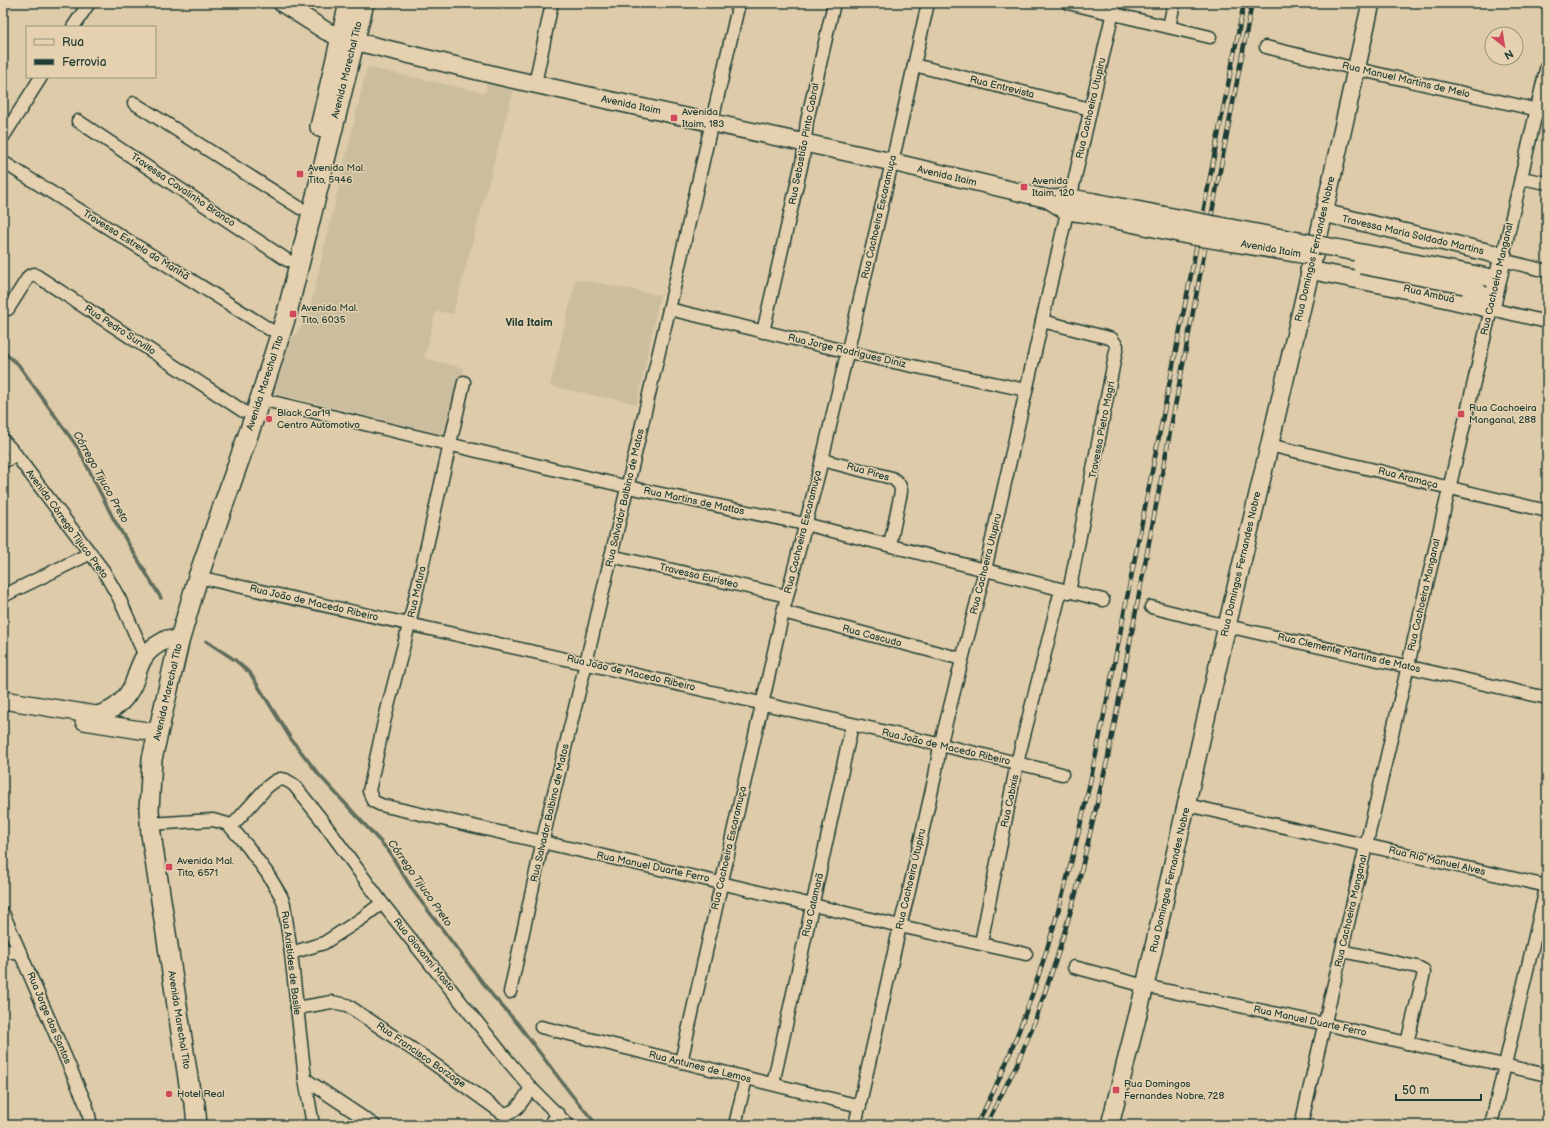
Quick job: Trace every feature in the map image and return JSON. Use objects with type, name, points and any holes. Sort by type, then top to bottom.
[{"type":"main road","name":"Avenida Marechal Tito","points":[[147,731],[179,642],[198,577],[260,399],[287,313],[348,39],[349,3]]},
{"type":"main road","name":"Avenida Marechal Tito","points":[[197,1125],[196,1104],[190,1091],[164,926],[150,824],[149,810],[152,759],[147,731],[167,639],[187,573],[243,411],[269,329],[300,208],[348,39],[364,3]]},
{"type":"main road","name":"Avenida Marechal Tito","points":[[185,1125],[186,1105],[190,1091]]},
{"type":"street","points":[[74,26],[88,3]]},
{"type":"street","name":"Avenida Itaim","points":[[282,3],[326,31],[348,39],[535,84],[892,162],[1048,200],[1468,279],[1498,279]]},
{"type":"street","points":[[535,84],[552,3]]},
{"type":"street","name":"Rua Salvador Balbino de Matos","points":[[510,992],[542,843],[628,487],[739,3]]},
{"type":"street","name":"Rua Sebastião Pinto Cabral","points":[[763,332],[803,158],[807,121],[834,3]]},
{"type":"street","name":"Rua Cachoeira Escaramuça","points":[[681,1062],[783,612],[822,460],[928,3]]},
{"type":"street","points":[[1068,3],[1114,8],[1169,27],[1210,37]]},
{"type":"street","points":[[1169,27],[1174,3]]},
{"type":"street","name":"Rua Domingos Fernandes Nobre","points":[[1110,1125],[1145,986],[1187,805],[1226,626],[1372,3]]},
{"type":"street","name":"Rua Cachoeira Utupiru","points":[[855,1125],[935,776],[940,746],[986,570],[1068,204],[1114,8]]},
{"type":"street","name":"Rua Manuel Martins de Melo","points":[[1266,47],[1542,111]]},
{"type":"street","name":"Rua Entrevista","points":[[914,65],[1090,109]]},
{"type":"street","name":"Rua Cachoeira Manganal","points":[[1301,1125],[1521,178],[1542,111],[1547,65]]},
{"type":"street","points":[[3,137],[40,78]]},
{"type":"street","points":[[134,103],[300,208]]},
{"type":"street","name":"Travessa Cavalinho Branco","points":[[78,120],[287,260]]},
{"type":"street","name":"Travessa Estrela da Manhã","points":[[3,162],[269,329]]},
{"type":"street","points":[[1521,178],[1547,183]]},
{"type":"street","name":"Travessa Maria Soldado Martins","points":[[1324,213],[1502,258]]},
{"type":"street","points":[[1502,258],[1547,271]]},
{"type":"street","name":"Rua Ambuá","points":[[1309,270],[1491,306],[1547,322]]},
{"type":"street","name":"Rua Pedro Survillo","points":[[8,309],[29,276],[34,274],[243,411]]},
{"type":"street","name":"Avenida Itaim","points":[[1468,279],[1491,306]]},
{"type":"street","name":"Rua Jorge Rodrigues Diniz","points":[[669,309],[847,352],[1026,390]]},
{"type":"street","name":"Travessa Pietro Magri","points":[[1042,321],[1112,339],[1117,346],[1065,591]]},
{"type":"street","name":"Rua Mafura","points":[[373,801],[369,790],[384,722],[409,625],[464,382]]},
{"type":"street","name":"Rua Martins de Mattos","points":[[260,399],[628,487],[805,524],[1103,600]]},
{"type":"street","name":"Avenida Córrego Tijuco Preto","points":[[3,440],[103,570],[119,598],[145,656]]},
{"type":"street","name":"Rua Aramaça","points":[[1269,445],[1547,511]]},
{"type":"street","points":[[3,462],[16,455]]},
{"type":"street","name":"Rua Pires","points":[[822,460],[892,478],[901,486],[890,545]]},
{"type":"street","points":[[3,596],[91,553]]},
{"type":"street","name":"Travessa Euristeo","points":[[611,556],[787,596]]},
{"type":"street","name":"Rua João de Macedo Ribeiro","points":[[198,577],[409,625],[586,663],[1062,774]]},
{"type":"street","name":"Rua Cabixis","points":[[981,943],[1017,764],[1065,591]]},
{"type":"street","name":"Rua Clemente Martins de Matos","points":[[1152,607],[1226,626],[1547,698]]},
{"type":"street","name":"Rua Cascudo","points":[[783,612],[962,659]]},
{"type":"street","points":[[3,700],[96,715],[105,713],[118,705],[132,687],[138,669],[145,656],[155,646],[167,639]]},
{"type":"street","points":[[118,705],[124,718],[147,731]]},
{"type":"street","points":[[3,710],[147,731]]},
{"type":"street","name":"Rua Catamarã","points":[[772,1084],[814,904],[852,725]]},
{"type":"street","name":"Rua Giovanni Mosto","points":[[231,827],[275,781],[280,779],[286,780],[294,785],[382,903],[531,1088],[568,1125]]},
{"type":"street","name":"Rua Manuel Duarte Ferro","points":[[373,801],[381,805],[542,843],[721,882],[900,926],[1026,954]]},
{"type":"street","name":"Rua Rio Manuel Alves","points":[[1187,805],[1547,885]]},
{"type":"street","points":[[150,824],[212,820],[221,821],[231,827]]},
{"type":"street","name":"Rua Aristides de Basile","points":[[231,827],[267,873],[281,896],[284,904],[305,1079],[313,1125]]},
{"type":"street","points":[[1491,1125],[1547,885]]},
{"type":"street","points":[[291,953],[324,944],[382,903]]},
{"type":"street","name":"Rua Jorge dos Santos","points":[[3,913],[87,1107],[91,1125]]},
{"type":"street","points":[[3,950],[22,955]]},
{"type":"street","points":[[1342,951],[1417,967],[1423,970],[1424,973],[1407,1043]]},
{"type":"street","name":"Rua Manuel Duarte Ferro","points":[[1074,967],[1145,986],[1325,1024],[1547,1075]]},
{"type":"street","name":"Rua Francisco Borzage","points":[[297,1008],[332,1002],[347,1005],[430,1061],[502,1113],[508,1114],[515,1110],[531,1088]]},
{"type":"street","name":"Rua Antunes de Lemos","points":[[541,1027],[860,1106]]},
{"type":"street","points":[[735,1125],[746,1078]]},
{"type":"street","points":[[305,1079],[374,1125]]},
{"type":"street","points":[[550,1125],[558,1114]]},
{"type":"shaded area","points":[[367,67],[485,93],[487,83],[514,88],[453,314],[436,311],[424,358],[464,368],[449,436],[274,393],[291,339],[304,323],[313,296]]},
{"type":"shaded area","points":[[576,279],[660,295],[637,404],[550,386]]},
{"type":"waterway","name":"Córrego Tijuco Preto","points":[[3,352],[18,364],[78,448],[113,518],[161,598]]},
{"type":"waterway","name":"Córrego Tijuco Preto","points":[[206,641],[235,660],[250,673],[291,739],[320,776],[388,850],[414,892],[493,996],[518,1024],[571,1094],[597,1125]]},
{"type":"railway","points":[[976,1125],[1000,1076],[1033,992],[1062,897],[1086,802],[1244,3]]},
{"type":"railway","points":[[986,1125],[1018,1062],[1035,1021],[1057,957],[1076,893],[1108,757],[1252,3]]},
{"type":"place","name":"Avenida Itaim, 183","points":[[674,118]]},
{"type":"place","name":"Avenida Mal. Tito, 5946","points":[[300,174]]},
{"type":"place","name":"Avenida Itaim, 120","points":[[1024,187]]},
{"type":"place","name":"Avenida Mal. Tito, 6035","points":[[293,314]]},
{"type":"place","name":"Rua Cachoeira Manganal, 288","points":[[1461,414]]},
{"type":"place","name":"Black Car19 Centro Automotivo","points":[[269,419]]},
{"type":"place","name":"Avenida Mal. Tito, 6571","points":[[169,867]]},
{"type":"place","name":"Rua Domingos Fernandes Nobre, 728","points":[[1116,1090]]},
{"type":"place","name":"Hotel Real","points":[[169,1094]]},
{"type":"district","name":"Vila Itaim","points":[[529,322]]}]
